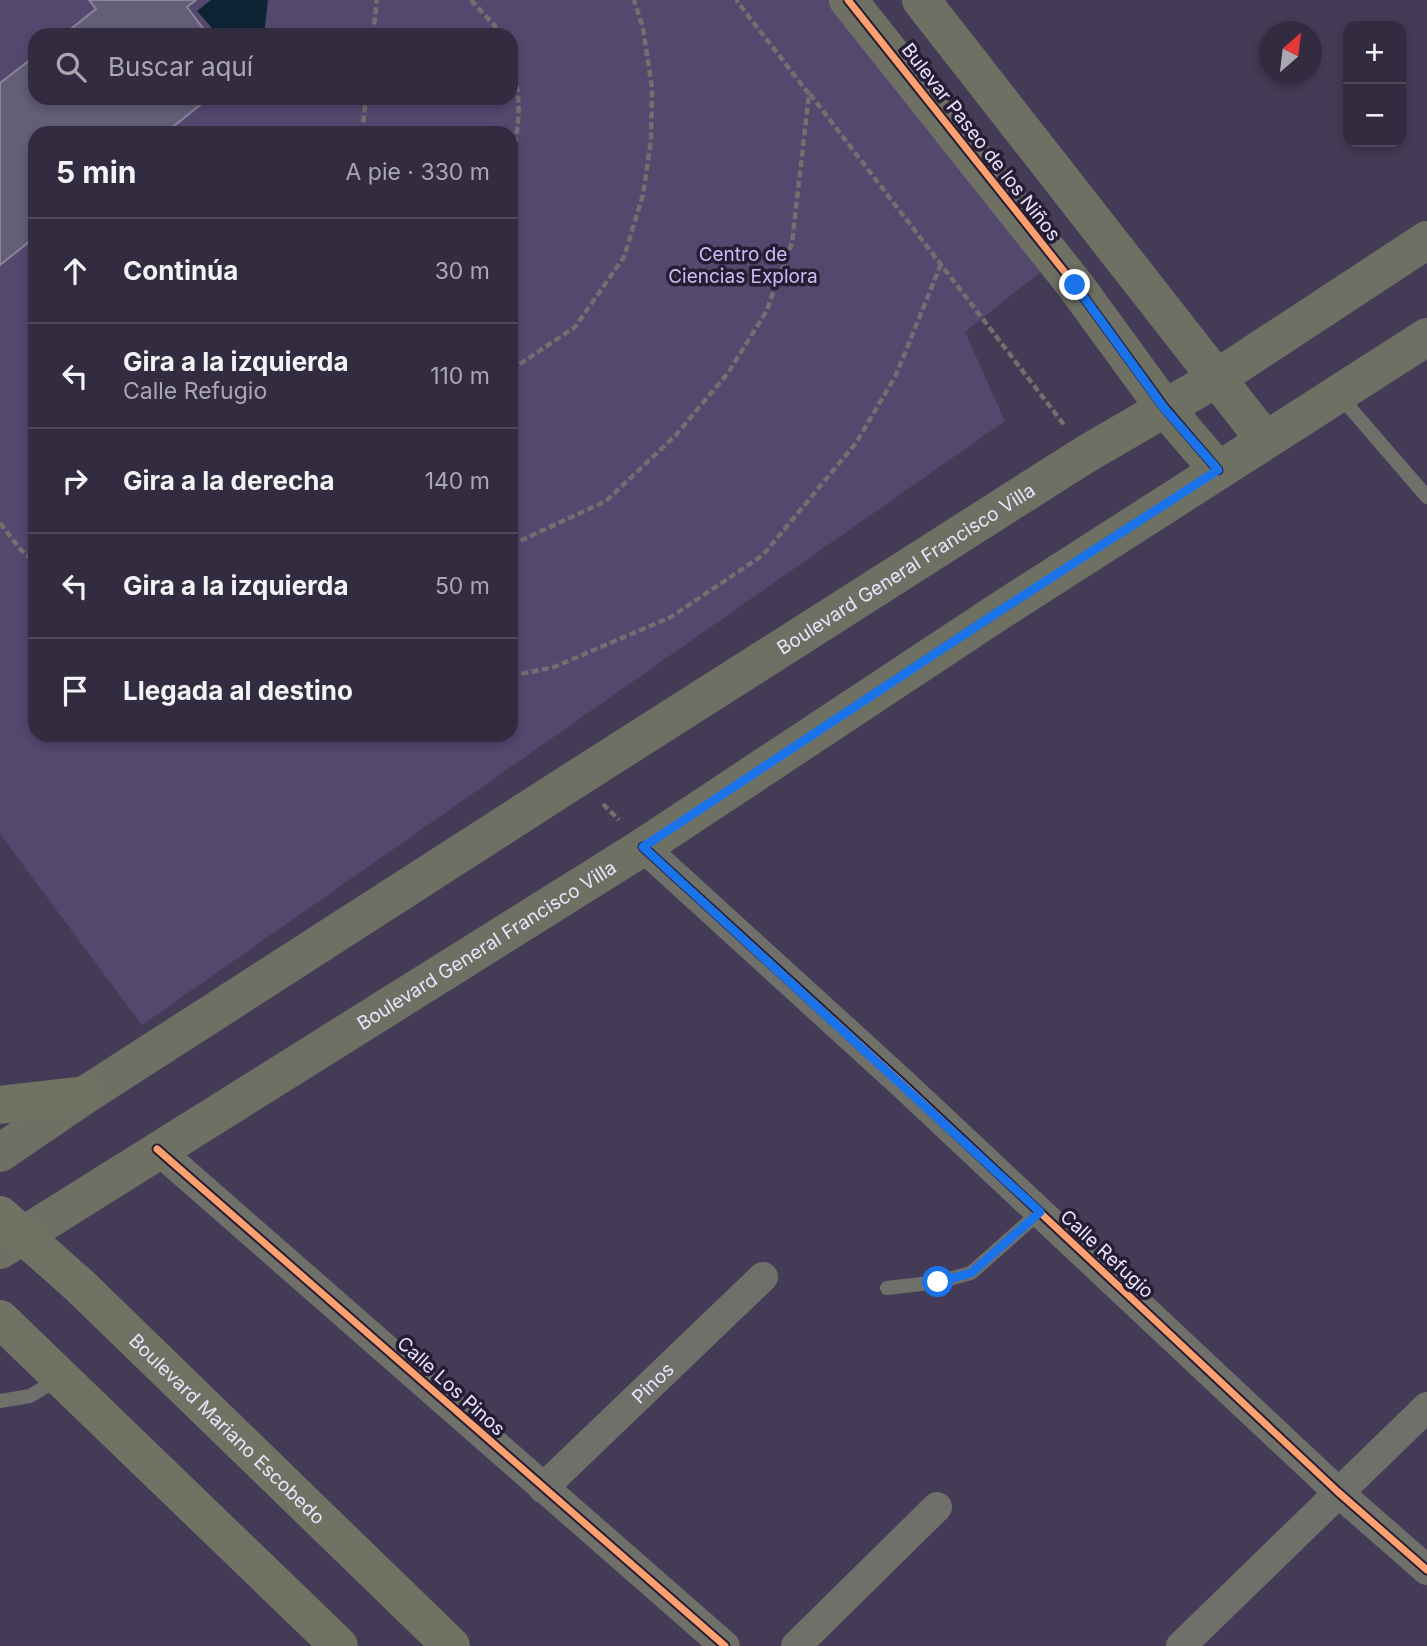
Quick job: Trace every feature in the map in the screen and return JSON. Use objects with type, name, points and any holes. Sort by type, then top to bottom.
[{"type":"main road","name":"Bulevar Paseo de los Niños","points":[[848,0],[1075,285],[1164,408],[1218,470]]},
{"type":"main road","name":"Bulevar Paseo de los Niños","points":[[921,0],[1265,440]]},
{"type":"main road","name":"Boulevard General Francisco Villa","points":[[0,1153],[85,1095],[579,777],[1086,454],[1217,378],[1427,240]]},
{"type":"main road","name":"Boulevard General Francisco Villa","points":[[8,1234],[157,1149],[643,847],[986,620],[1427,337]]},
{"type":"main road","points":[[0,1105],[85,1095]]},
{"type":"main road","name":"Boulevard Mariano Escobedo","points":[[8,1234],[127,1332],[451,1646]]},
{"type":"main road","points":[[0,1319],[339,1646]]},
{"type":"main road","points":[[0,1342],[51,1366]]},
{"type":"street","name":"Calle Refugio","points":[[643,847],[1040,1212],[1338,1492],[1427,1570]]},
{"type":"street","name":"Calle Los Pinos","points":[[157,1149],[725,1646]]},
{"type":"street","name":"Pinos","points":[[543,1488],[763,1277]]},
{"type":"street","points":[[1181,1646],[1427,1407]]},
{"type":"street","points":[[796,1646],[937,1507]]},
{"type":"lane","points":[[1338,394],[1427,497]]},
{"type":"lane","points":[[887,1288],[938,1282],[971,1273],[1040,1212]]},
{"type":"lane","points":[[0,1401],[30,1396],[51,1366]]},
{"type":"path","points":[[374,28],[377,0]]},
{"type":"path","points":[[471,0],[496,28]]},
{"type":"path","points":[[518,365],[575,327],[624,257],[643,195],[651,140],[652,89],[643,28],[634,0]]},
{"type":"path","points":[[736,0],[1086,454]]},
{"type":"path","points":[[518,542],[606,501],[675,436],[728,373],[766,312],[792,243],[810,94]]},
{"type":"path","points":[[517,126],[518,103]]},
{"type":"path","points":[[363,126],[365,105]]},
{"type":"path","points":[[518,675],[554,667],[671,617],[763,555],[856,443],[896,374],[941,264]]},
{"type":"path","points":[[0,523],[28,556]]},
{"type":"path","points":[[579,777],[643,847]]},
{"type":"green space","name":"Centro de Ciencias Explora","points":[[0,0],[832,0],[1043,270],[965,332],[1005,421],[142,1025],[0,834]]},
{"type":"water","points":[[211,0],[268,0],[265,28],[212,28],[197,11]]},
{"type":"building","points":[[89,0],[196,0],[187,7],[203,28],[72,28],[96,9]]},
{"type":"building","points":[[28,61],[28,105],[200,105],[174,126],[28,126],[28,243],[0,265],[0,83]]},
{"type":"cycle path","points":[[848,0],[1075,285],[1164,407],[1218,470]]},
{"type":"cycle path","points":[[643,847],[902,1083],[1338,1492],[1427,1570]]},
{"type":"cycle path","points":[[157,1149],[725,1646]]},
{"type":"route","points":[[938,1282],[971,1273],[1040,1212],[643,847],[1218,470],[1164,408],[1075,285]]}]
